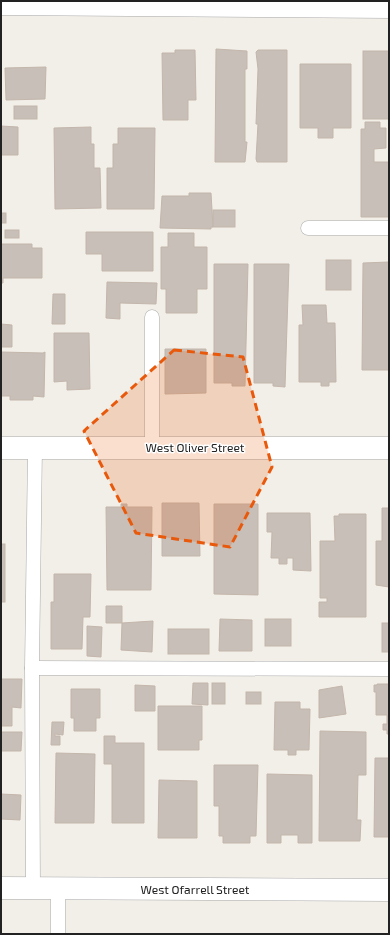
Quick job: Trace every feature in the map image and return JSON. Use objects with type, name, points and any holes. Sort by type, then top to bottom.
[{"type":"street","points":[[1,4],[389,7]]},
{"type":"street","name":"West Oliver Street","points":[[1,448],[389,448]]},
{"type":"street","name":"West Ofarrell Street","points":[[1,888],[389,890]]},
{"type":"lane","points":[[308,228],[389,228]]},
{"type":"lane","points":[[152,317],[152,447]]},
{"type":"lane","points":[[33,888],[32,668],[35,448]]},
{"type":"lane","points":[[32,668],[389,669]]},
{"type":"lane","points":[[58,888],[58,934]]},
{"type":"highlighted area","points":[[174,350],[243,357],[272,467],[230,547],[136,533],[84,431]]},
{"type":"building","points":[[216,49],[247,51],[247,69],[245,69],[245,142],[247,142],[245,162],[215,162]]},
{"type":"building","points":[[175,50],[195,50],[196,100],[188,100],[188,120],[163,120],[162,53],[175,53]]},
{"type":"building","points":[[258,50],[287,50],[287,162],[257,162],[256,159],[258,124],[256,124],[258,69],[256,52]]},
{"type":"building","points":[[363,51],[389,51],[389,119],[363,119]]},
{"type":"building","points":[[300,64],[351,64],[351,128],[333,128],[333,138],[318,138],[318,128],[300,128]]},
{"type":"building","points":[[46,67],[45,99],[6,100],[5,68]]},
{"type":"building","points":[[14,106],[37,106],[37,119],[14,119]]},
{"type":"building","points":[[365,122],[380,122],[380,128],[386,128],[386,148],[374,149],[374,162],[389,162],[389,217],[361,217],[361,129],[365,129]]},
{"type":"building","points":[[1,126],[18,127],[18,155],[1,155]]},
{"type":"building","points":[[91,127],[91,144],[94,144],[94,168],[100,168],[101,208],[55,209],[54,128]]},
{"type":"building","points":[[118,128],[155,128],[154,209],[107,209],[107,168],[113,168],[113,144],[118,144]]},
{"type":"building","points":[[189,193],[211,193],[213,227],[211,227],[211,229],[160,228],[162,196],[189,196]]},
{"type":"building","points":[[213,210],[235,210],[235,227],[213,227]]},
{"type":"building","points":[[1,213],[6,213],[6,223],[1,223]]},
{"type":"building","points":[[5,230],[19,230],[19,238],[5,238]]},
{"type":"building","points":[[86,232],[153,232],[153,271],[102,271],[102,254],[86,254]]},
{"type":"building","points":[[168,233],[194,233],[194,247],[207,247],[207,289],[197,289],[197,313],[166,313],[166,289],[161,289],[161,247],[168,247]]},
{"type":"building","points":[[1,244],[32,244],[32,248],[42,248],[42,278],[3,278],[3,283],[1,283]]},
{"type":"building","points":[[326,260],[351,260],[351,290],[326,290]]},
{"type":"building","points":[[389,262],[389,370],[362,370],[363,263]]},
{"type":"building","points":[[214,264],[248,264],[245,386],[232,386],[232,383],[214,383]]},
{"type":"building","points":[[254,264],[289,264],[285,387],[273,386],[273,383],[254,383]]},
{"type":"building","points":[[107,282],[157,283],[156,304],[120,303],[120,319],[106,318]]},
{"type":"building","points":[[53,294],[65,294],[65,324],[52,324]]},
{"type":"building","points":[[302,305],[326,305],[327,323],[335,323],[336,382],[329,382],[329,386],[321,386],[321,382],[299,382],[299,325],[303,325]]},
{"type":"building","points":[[1,324],[12,325],[12,347],[1,347]]},
{"type":"building","points":[[54,333],[89,333],[90,389],[67,390],[67,381],[54,382]]},
{"type":"building","points":[[165,349],[206,349],[206,393],[165,394]]},
{"type":"building","points":[[1,352],[45,352],[44,397],[33,396],[33,400],[10,400],[10,396],[1,396]]},
{"type":"building","points":[[162,503],[199,503],[200,556],[162,556]]},
{"type":"building","points":[[121,504],[127,504],[127,507],[152,507],[151,590],[107,590],[106,507],[121,507]]},
{"type":"building","points":[[214,504],[258,504],[258,595],[214,594]]},
{"type":"building","points":[[382,508],[389,508],[389,587],[376,585],[376,541],[382,541]]},
{"type":"building","points":[[267,513],[310,513],[311,571],[293,570],[293,558],[287,558],[287,564],[279,564],[279,558],[271,558],[272,532],[267,532]]},
{"type":"building","points":[[339,514],[366,514],[366,617],[319,617],[319,602],[327,602],[327,598],[320,598],[320,541],[335,541],[334,516],[339,516]]},
{"type":"building","points":[[1,544],[5,544],[5,602],[1,602]]},
{"type":"building","points":[[54,574],[91,574],[90,617],[83,617],[82,649],[51,649],[51,602],[54,602]]},
{"type":"building","points":[[106,606],[122,606],[122,623],[106,623]]},
{"type":"building","points":[[220,619],[252,620],[252,651],[219,651]]},
{"type":"building","points":[[265,619],[291,619],[291,646],[265,646]]},
{"type":"building","points":[[153,621],[152,652],[121,650],[122,623]]},
{"type":"building","points":[[382,623],[389,623],[389,652],[382,652]]},
{"type":"building","points":[[87,626],[102,627],[101,657],[87,656]]},
{"type":"building","points":[[168,629],[209,629],[209,654],[168,654]]},
{"type":"building","points":[[1,679],[22,679],[21,708],[12,707],[12,726],[1,726]]},
{"type":"building","points":[[193,683],[208,683],[208,705],[192,704]]},
{"type":"building","points":[[212,683],[225,683],[225,704],[212,704]]},
{"type":"building","points":[[389,684],[389,734],[387,734],[387,730],[383,730],[383,724],[387,724],[387,715],[376,715],[376,692],[374,692],[374,685]]},
{"type":"building","points":[[135,685],[155,686],[155,711],[135,711]]},
{"type":"building","points":[[342,686],[346,714],[319,718],[319,690]]},
{"type":"building","points":[[71,689],[100,689],[100,718],[96,718],[96,731],[74,731],[74,718],[71,718]]},
{"type":"building","points":[[246,692],[261,692],[261,704],[246,704]]},
{"type":"building","points":[[275,702],[300,702],[300,709],[310,709],[309,750],[296,750],[296,755],[288,755],[288,750],[274,750]]},
{"type":"building","points":[[158,706],[202,706],[202,740],[199,740],[199,750],[158,750]]},
{"type":"building","points":[[52,722],[64,722],[63,735],[55,734],[55,736],[60,736],[60,745],[51,745]]},
{"type":"building","points":[[320,731],[366,732],[366,775],[358,775],[357,820],[361,820],[360,841],[319,841]]},
{"type":"building","points":[[1,732],[22,732],[21,751],[1,751]]},
{"type":"building","points":[[104,736],[115,736],[115,743],[144,743],[144,823],[112,823],[112,764],[104,764]]},
{"type":"building","points":[[56,753],[95,754],[94,823],[55,823]]},
{"type":"building","points":[[375,758],[389,758],[389,837],[374,837]]},
{"type":"building","points":[[214,765],[258,765],[256,836],[250,836],[250,843],[223,843],[223,836],[219,836],[219,806],[214,806]]},
{"type":"building","points":[[267,774],[312,775],[312,843],[298,843],[298,835],[281,835],[281,843],[267,843]]},
{"type":"building","points":[[159,780],[197,781],[197,838],[158,838]]},
{"type":"building","points":[[1,794],[21,795],[20,820],[1,819]]}]
